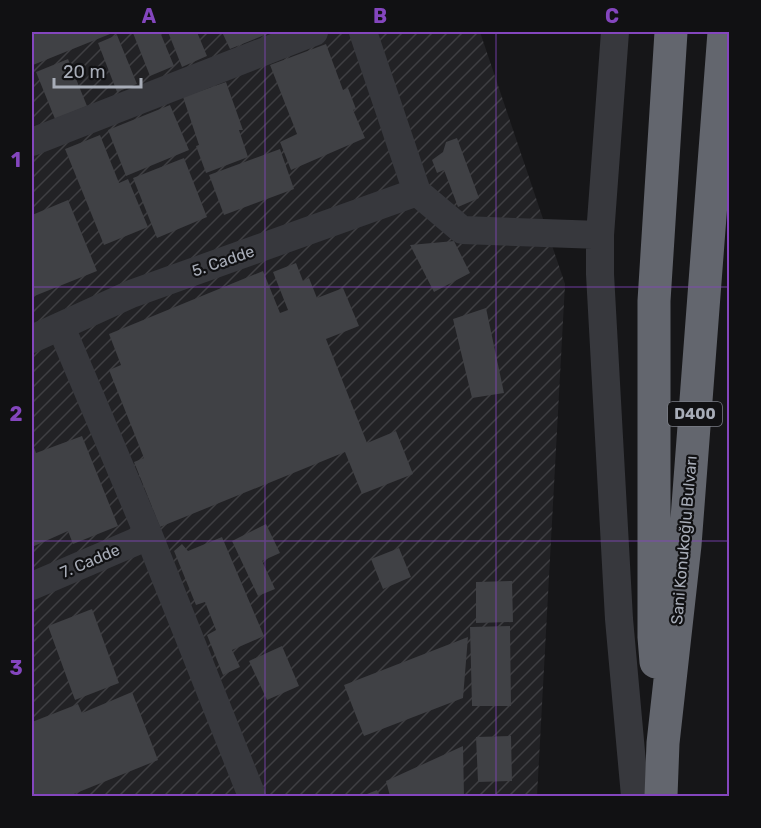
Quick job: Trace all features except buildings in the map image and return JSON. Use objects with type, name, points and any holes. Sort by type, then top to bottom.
[{"type":"highway","points":[[663,743],[654,638],[654,313],[671,32]]},
{"type":"highway","name":"Sani Konukoğlu Bulvarı","points":[[662,796],[663,743],[685,545],[724,32]]},
{"type":"street","points":[[32,142],[314,32]]},
{"type":"street","points":[[363,32],[417,192],[462,230],[600,235]]},
{"type":"street","points":[[615,32],[600,235],[600,274],[619,619],[634,796]]},
{"type":"street","name":"5. Cadde","points":[[32,339],[131,294],[417,192]]},
{"type":"street","points":[[61,327],[149,536],[247,795]]},
{"type":"street","name":"7. Cadde","points":[[32,586],[149,536]]},
{"type":"shaded area","points":[[32,32],[480,32],[565,284],[537,796],[32,796]]}]
